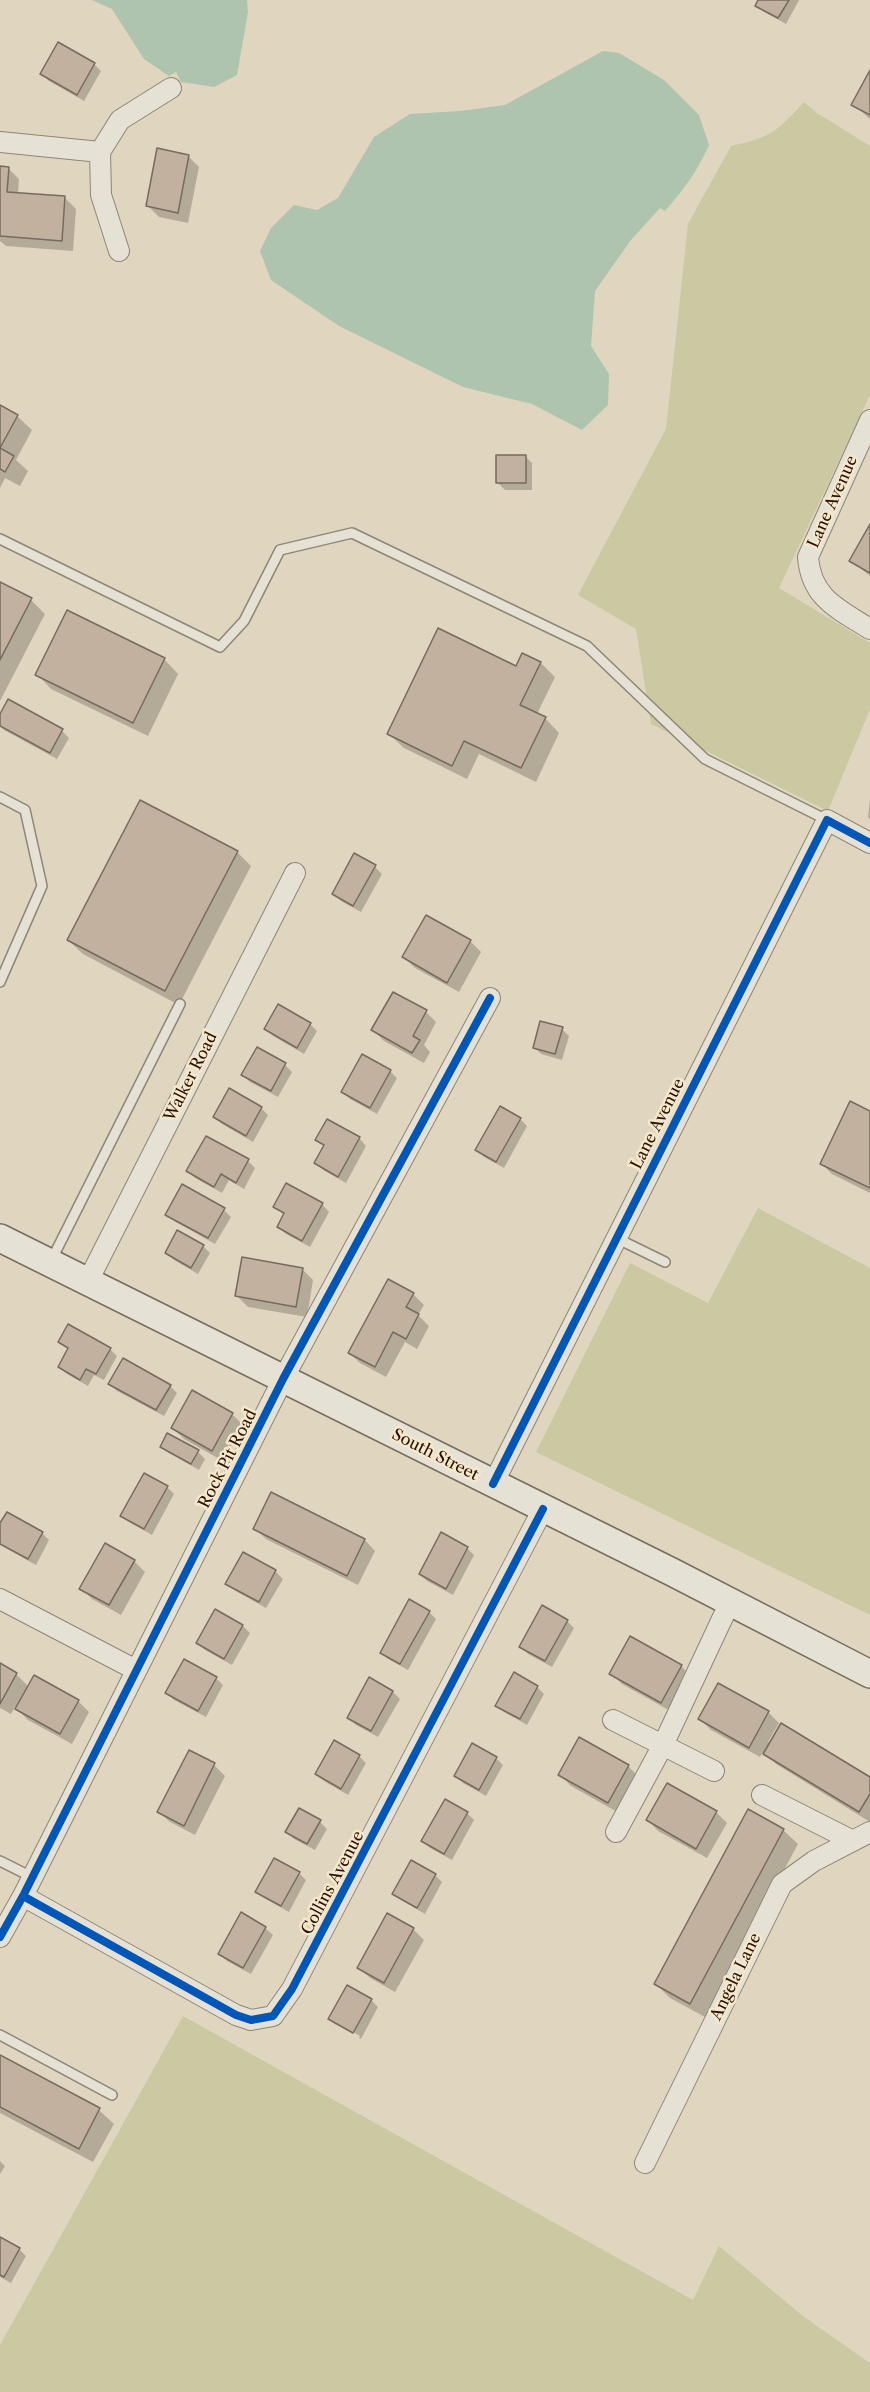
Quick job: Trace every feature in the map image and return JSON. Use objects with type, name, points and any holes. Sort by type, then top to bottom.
[{"type":"main road","name":"South Street","points":[[0,1238],[870,1674]]},
{"type":"street","points":[[119,251],[101,195],[100,152],[120,120],[171,88]]},
{"type":"street","points":[[0,142],[100,152]]},
{"type":"street","name":"Lane Avenue","points":[[870,420],[808,557],[809,569],[818,592],[841,611],[870,629]]},
{"type":"street","points":[[827,820],[870,843]]},
{"type":"street","name":"Lane Avenue","points":[[493,1484],[827,820]]},
{"type":"street","name":"Walker Road","points":[[88,1281],[295,873]]},
{"type":"street","name":"Rock Pit Road","points":[[0,1937],[23,1896],[283,1379],[490,998]]},
{"type":"street","name":"Collins Avenue","points":[[23,1896],[236,2016],[251,2020],[273,2016],[292,1989],[543,1509]]},
{"type":"street","points":[[0,1599],[136,1670]]},
{"type":"street","points":[[616,1832],[663,1745],[730,1602]]},
{"type":"street","points":[[614,1720],[714,1771]]},
{"type":"street","points":[[762,1795],[861,1837]]},
{"type":"street","name":"Angela Lane","points":[[645,2163],[782,1884],[814,1861],[861,1837]]},
{"type":"lane","points":[[0,539],[220,647],[244,621],[280,550],[352,533],[587,646],[705,759],[827,820]]},
{"type":"lane","points":[[0,797],[25,810],[42,886],[0,982]]},
{"type":"lane","points":[[50,1263],[180,1004]]},
{"type":"lane","points":[[616,1238],[665,1262]]},
{"type":"lane","points":[[0,1861],[32,1877]]},
{"type":"lane","points":[[0,2035],[112,2095]]},
{"type":"shaded area","points":[[92,0],[247,0],[248,12],[237,75],[214,87],[181,82],[176,72],[169,76],[144,59],[112,9]]},
{"type":"shaded area","points":[[603,51],[619,53],[664,80],[699,115],[709,145],[695,172],[678,195],[665,211],[660,208],[631,240],[595,291],[591,346],[609,374],[608,405],[582,430],[532,404],[463,387],[339,326],[271,280],[260,251],[271,228],[294,205],[317,210],[338,198],[374,137],[410,114],[505,105]]},
{"type":"shaded area","points":[[804,102],[817,113],[870,146],[870,395],[779,588],[870,643],[870,709],[828,811],[651,724],[636,629],[578,595],[666,429],[688,224],[731,146],[756,140],[772,132]]},
{"type":"shaded area","points":[[758,1208],[870,1268],[870,1615],[536,1452],[630,1263],[708,1303]]},
{"type":"shaded area","points":[[183,2016],[693,2300],[719,2246],[804,2317],[870,2363],[870,2392],[0,2392],[0,2345]]},
{"type":"building","points":[[758,0],[789,0],[778,18],[755,6]]},
{"type":"building","points":[[58,42],[95,63],[77,95],[40,74]]},
{"type":"building","points":[[870,70],[870,115],[851,105]]},
{"type":"building","points":[[157,148],[189,155],[178,213],[146,206]]},
{"type":"building","points":[[0,166],[9,167],[7,192],[65,196],[62,241],[0,236]]},
{"type":"building","points":[[0,405],[18,415],[0,448]]},
{"type":"building","points":[[0,448],[14,456],[5,472],[0,469]]},
{"type":"building","points":[[496,455],[526,455],[526,483],[496,483]]},
{"type":"building","points":[[870,524],[870,573],[849,561]]},
{"type":"building","points":[[0,582],[32,598],[0,660]]},
{"type":"building","points":[[67,610],[165,658],[133,723],[35,675]]},
{"type":"building","points":[[438,628],[516,666],[522,653],[541,662],[520,705],[546,717],[521,768],[464,741],[452,766],[387,734]]},
{"type":"building","points":[[8,699],[63,729],[50,753],[0,726],[0,714]]},
{"type":"building","points":[[140,800],[238,851],[165,991],[67,940]]},
{"type":"building","points":[[354,853],[376,865],[353,906],[332,894]]},
{"type":"building","points":[[426,915],[471,940],[447,983],[402,957]]},
{"type":"building","points":[[393,992],[427,1010],[413,1036],[420,1040],[412,1053],[371,1030]]},
{"type":"building","points":[[278,1004],[311,1023],[297,1048],[264,1029]]},
{"type":"building","points":[[540,1021],[563,1027],[555,1054],[533,1048]]},
{"type":"building","points":[[257,1047],[286,1063],[271,1091],[241,1075]]},
{"type":"building","points":[[362,1054],[391,1070],[370,1108],[341,1092]]},
{"type":"building","points":[[229,1088],[262,1107],[246,1136],[213,1117]]},
{"type":"building","points":[[850,1101],[870,1111],[870,1188],[820,1164]]},
{"type":"building","points":[[500,1106],[521,1118],[496,1162],[475,1150]]},
{"type":"building","points":[[327,1119],[360,1137],[338,1177],[314,1163],[324,1145],[315,1140]]},
{"type":"building","points":[[206,1136],[249,1159],[236,1183],[221,1174],[214,1187],[186,1171]]},
{"type":"building","points":[[286,1183],[323,1203],[302,1241],[277,1227],[284,1213],[273,1207]]},
{"type":"building","points":[[182,1184],[225,1208],[208,1238],[165,1215]]},
{"type":"building","points":[[177,1230],[204,1245],[191,1268],[165,1253]]},
{"type":"building","points":[[242,1257],[303,1268],[296,1307],[235,1296]]},
{"type":"building","points":[[388,1279],[414,1293],[406,1307],[419,1314],[406,1339],[393,1332],[375,1367],[348,1353]]},
{"type":"building","points":[[68,1324],[111,1348],[96,1374],[86,1369],[80,1380],[58,1367],[68,1348],[58,1342]]},
{"type":"building","points":[[123,1358],[171,1385],[156,1410],[108,1384]]},
{"type":"building","points":[[192,1390],[233,1413],[212,1451],[171,1428]]},
{"type":"building","points":[[167,1433],[199,1450],[191,1464],[160,1447]]},
{"type":"building","points":[[144,1473],[168,1486],[144,1529],[120,1516]]},
{"type":"building","points":[[271,1492],[365,1539],[347,1576],[253,1529]]},
{"type":"building","points":[[7,1512],[43,1532],[28,1559],[0,1544],[0,1523]]},
{"type":"building","points":[[441,1532],[468,1547],[446,1589],[419,1574]]},
{"type":"building","points":[[105,1543],[135,1560],[109,1605],[79,1589]]},
{"type":"building","points":[[243,1552],[276,1570],[259,1602],[225,1584]]},
{"type":"building","points":[[409,1599],[430,1611],[400,1664],[380,1653]]},
{"type":"building","points":[[542,1605],[568,1620],[545,1661],[519,1647]]},
{"type":"building","points":[[215,1609],[243,1625],[224,1659],[196,1643]]},
{"type":"building","points":[[630,1636],[682,1665],[661,1703],[609,1674]]},
{"type":"building","points":[[184,1659],[217,1677],[198,1711],[165,1693]]},
{"type":"building","points":[[0,1663],[17,1673],[0,1704]]},
{"type":"building","points":[[514,1672],[538,1686],[520,1719],[495,1706]]},
{"type":"building","points":[[34,1675],[79,1700],[60,1734],[15,1709]]},
{"type":"building","points":[[369,1677],[393,1691],[371,1731],[347,1718]]},
{"type":"building","points":[[718,1683],[769,1711],[749,1748],[698,1719]]},
{"type":"building","points":[[781,1723],[870,1777],[870,1794],[859,1812],[763,1754]]},
{"type":"building","points":[[579,1737],[629,1765],[608,1803],[558,1775]]},
{"type":"building","points":[[334,1740],[360,1755],[341,1789],[315,1774]]},
{"type":"building","points":[[472,1743],[497,1757],[479,1790],[454,1776]]},
{"type":"building","points":[[189,1750],[215,1763],[184,1826],[157,1812]]},
{"type":"building","points":[[667,1783],[717,1811],[696,1849],[646,1820]]},
{"type":"building","points":[[445,1799],[468,1812],[444,1854],[421,1841]]},
{"type":"building","points":[[299,1808],[321,1820],[307,1844],[285,1832]]},
{"type":"building","points":[[748,1809],[784,1829],[690,2004],[654,1984]]},
{"type":"building","points":[[274,1858],[300,1872],[281,1906],[255,1892]]},
{"type":"building","points":[[411,1860],[436,1874],[417,1908],[392,1894]]},
{"type":"building","points":[[241,1912],[266,1927],[243,1968],[218,1954]]},
{"type":"building","points":[[387,1913],[414,1928],[384,1983],[357,1968]]},
{"type":"building","points":[[347,1985],[372,1999],[353,2033],[328,2019]]},
{"type":"building","points":[[0,2055],[100,2108],[79,2149],[0,2107]]},
{"type":"building","points":[[0,2237],[20,2248],[4,2277],[0,2275]]},
{"type":"cycle path","points":[[493,1484],[827,820],[870,843]]},
{"type":"cycle path","points":[[0,1937],[23,1896],[283,1379],[490,998]]},
{"type":"cycle path","points":[[23,1896],[236,2015],[251,2020],[273,2016],[292,1989],[543,1509]]}]
